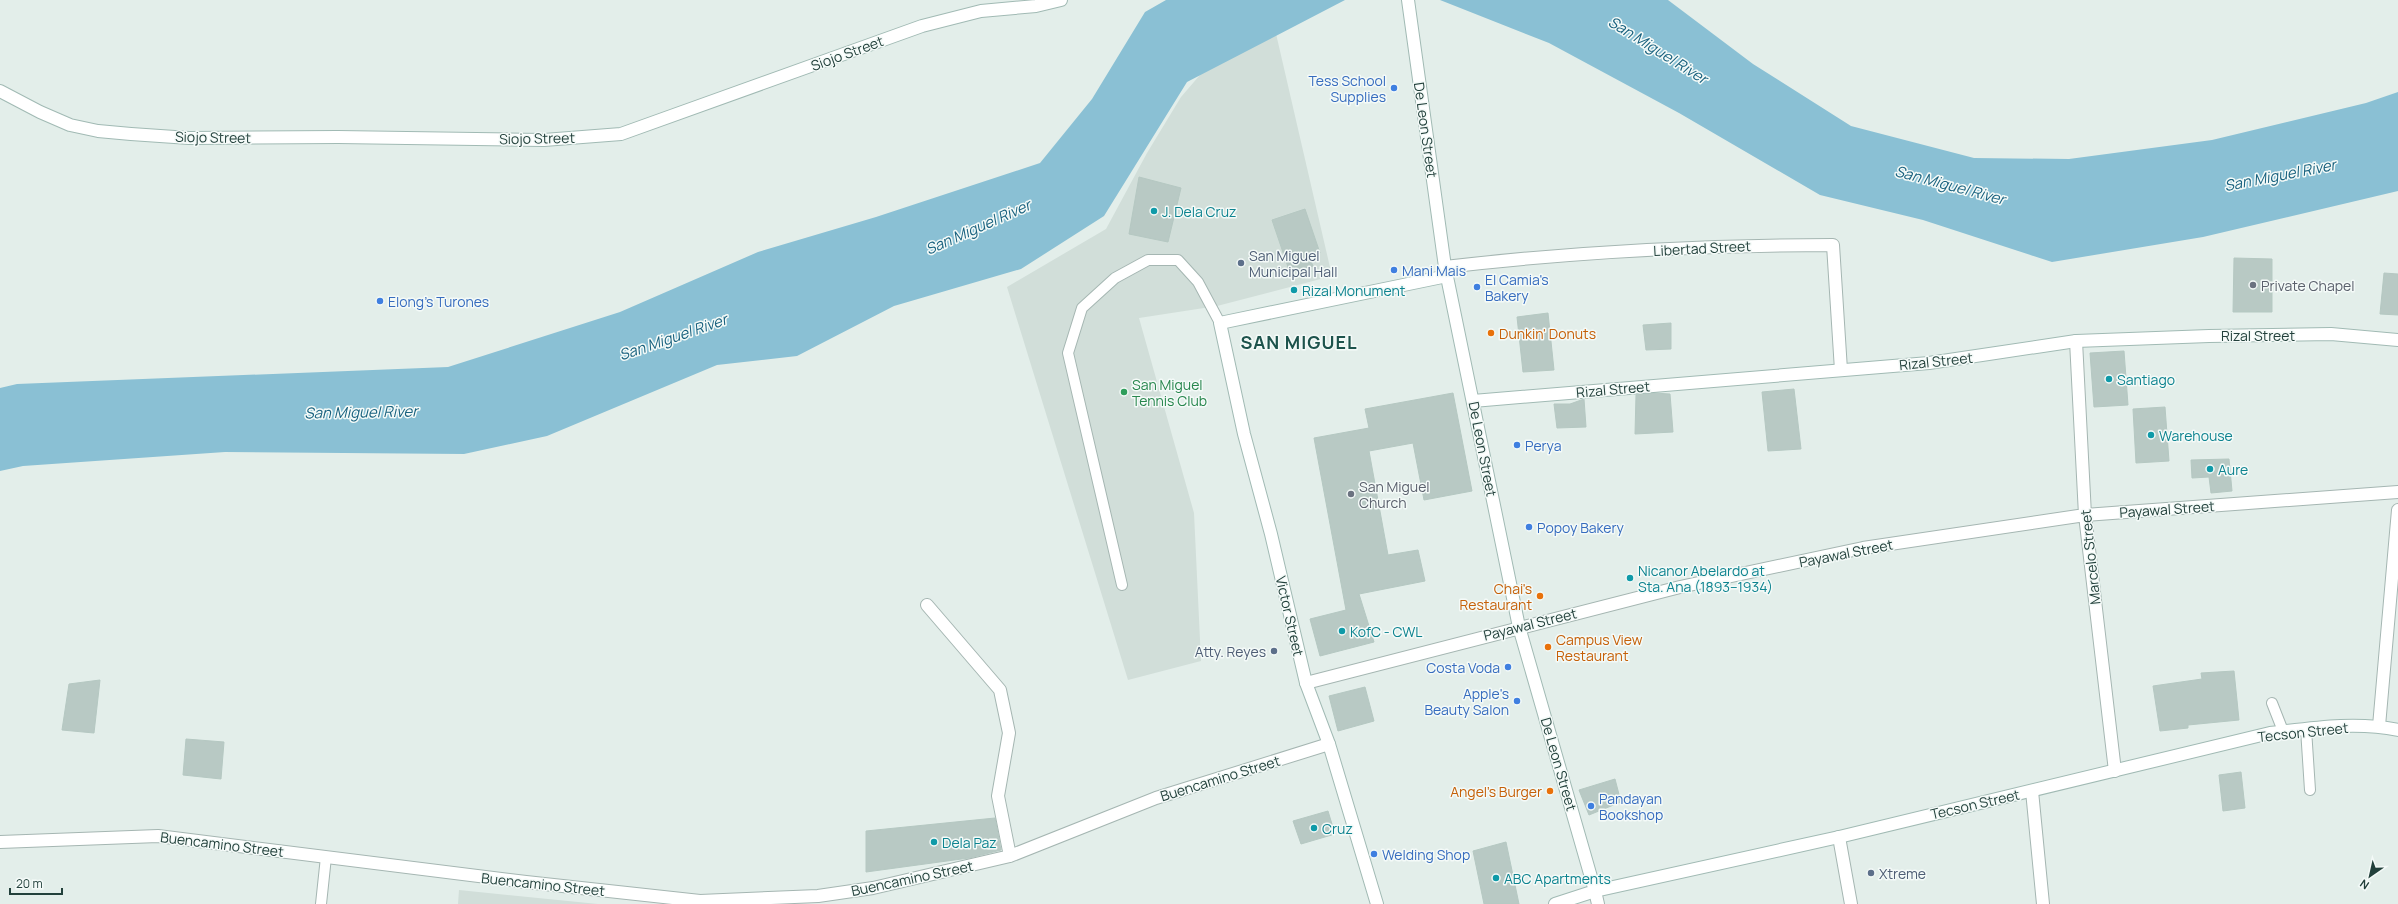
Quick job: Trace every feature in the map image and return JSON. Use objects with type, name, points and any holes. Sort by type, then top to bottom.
[{"type":"street","name":"Siojo Street","points":[[0,91],[40,112],[70,125],[98,131],[131,134],[189,138],[338,137],[544,140],[621,134],[922,26],[981,11],[1036,6],[1061,0]]},
{"type":"street","name":"De Leon Street","points":[[1408,0],[1446,271],[1519,627],[1598,904]]},
{"type":"street","name":"Libertad Street","points":[[1220,323],[1446,271],[1537,256],[1753,245],[1833,244],[1841,370]]},
{"type":"street","name":"Victor Street","points":[[1220,323],[1244,434],[1271,534],[1306,682],[1329,744],[1377,904]]},
{"type":"street","name":"Rizal Street","points":[[1473,401],[1937,362],[2076,341],[2209,336],[2331,334],[2398,340]]},
{"type":"street","name":"Marcelo Street","points":[[2076,341],[2085,514],[2115,772]]},
{"type":"street","name":"Payawal Street","points":[[1306,682],[1680,587],[1863,548],[2085,514],[2398,492]]},
{"type":"street","points":[[2379,726],[2398,510]]},
{"type":"street","points":[[927,605],[1000,690],[1009,732],[998,796],[1010,856]]},
{"type":"street","name":"Tecson Street","points":[[1555,904],[1595,890],[1839,837],[2115,772],[2270,733],[2341,725],[2379,726],[2398,730]]},
{"type":"street","name":"Buencamino Street","points":[[0,842],[158,836],[700,902],[818,896],[873,888],[1010,856],[1156,798],[1329,744]]},
{"type":"street","points":[[2032,791],[2044,904]]},
{"type":"street","points":[[1839,837],[1851,904]]},
{"type":"lane","points":[[1122,584],[1068,353],[1082,308],[1115,278],[1148,260],[1178,260],[1198,282],[1220,323]]},
{"type":"lane","points":[[2272,702],[2283,731]]},
{"type":"lane","points":[[2306,729],[2310,790]]},
{"type":"lane","points":[[321,904],[326,857]]},
{"type":"shaded area","points":[[1274,25],[1332,276],[1217,306],[1139,318],[1194,513],[1201,661],[1128,680],[1007,287],[1106,229],[1147,153],[1181,97],[1212,61]]},
{"type":"shaded area","points":[[459,890],[598,904],[458,904]]},
{"type":"water","name":"San Miguel River","points":[[1166,0],[1345,0],[1187,82],[1104,216],[1021,269],[894,306],[797,356],[717,365],[547,436],[464,454],[225,452],[23,466],[0,471],[0,388],[17,384],[448,367],[620,312],[758,252],[876,217],[1040,163],[1092,99],[1145,12]]},
{"type":"water","name":"San Miguel River","points":[[1440,0],[1668,0],[1753,64],[1851,126],[1974,158],[2069,159],[2212,140],[2366,103],[2398,92],[2398,191],[2203,237],[2052,262],[1923,220],[1820,195],[1679,113],[1549,43]]},
{"type":"building","name":"J. Dela Cruz","points":[[1139,177],[1181,188],[1168,242],[1129,234]]},
{"type":"building","points":[[1305,209],[1320,253],[1309,257],[1313,266],[1290,273],[1272,220]]},
{"type":"building","name":"Private Chapel","points":[[2234,258],[2272,259],[2272,312],[2233,312]]},
{"type":"building","points":[[2384,273],[2398,274],[2398,315],[2380,314]]},
{"type":"building","points":[[1548,313],[1554,370],[1523,372],[1517,317]]},
{"type":"building","points":[[1671,323],[1671,349],[1646,350],[1643,325]]},
{"type":"building","name":"Santiago","points":[[2124,351],[2128,405],[2094,407],[2090,353]]},
{"type":"building","points":[[1794,389],[1801,449],[1768,451],[1762,392]]},
{"type":"building","points":[[1453,393],[1472,491],[1424,500],[1413,443],[1369,451],[1388,555],[1418,550],[1425,581],[1359,594],[1374,642],[1320,656],[1310,619],[1346,610],[1314,438],[1369,428],[1365,409]]},
{"type":"building","points":[[1654,393],[1670,394],[1673,432],[1635,434],[1636,395]]},
{"type":"building","points":[[1584,399],[1586,427],[1557,428],[1554,404],[1570,404]]},
{"type":"building","name":"Warehouse","points":[[2165,407],[2169,461],[2136,463],[2133,409]]},
{"type":"building","name":"Aure","points":[[2229,459],[2232,491],[2211,493],[2209,477],[2192,478],[2191,460]]},
{"type":"building","points":[[2234,671],[2239,720],[2188,725],[2188,728],[2160,731],[2153,686],[2202,679],[2201,673]]},
{"type":"building","points":[[100,680],[94,733],[62,730],[69,684]]},
{"type":"building","points":[[1365,687],[1374,721],[1338,731],[1329,696]]},
{"type":"building","points":[[186,739],[224,742],[221,779],[183,775]]},
{"type":"building","points":[[2241,772],[2245,808],[2223,811],[2219,775]]},
{"type":"building","points":[[1615,779],[1621,802],[1589,815],[1579,790]]},
{"type":"building","name":"Cruz","points":[[1328,811],[1335,834],[1301,844],[1293,821]]},
{"type":"building","name":"Dela Paz","points":[[995,818],[1001,850],[969,858],[866,872],[866,831]]},
{"type":"building","name":"ABC Apartments","points":[[1506,842],[1519,904],[1484,904],[1473,851]]},
{"type":"place","name":"Tess School Supplies","points":[[1394,88]]},
{"type":"place","name":"J. Dela Cruz","points":[[1154,211]]},
{"type":"place","name":"San Miguel Municipal Hall","points":[[1241,263]]},
{"type":"place","name":"Mani Mais","points":[[1394,270]]},
{"type":"place","name":"Private Chapel","points":[[2253,285]]},
{"type":"place","name":"El Camia's Bakery","points":[[1477,287]]},
{"type":"place","name":"Rizal Monument","points":[[1294,290]]},
{"type":"place","name":"Elong's Turones","points":[[380,301]]},
{"type":"place","name":"Dunkin' Donuts","points":[[1491,333]]},
{"type":"place","name":"Santiago","points":[[2109,379]]},
{"type":"place","name":"San Miguel Tennis Club","points":[[1124,392]]},
{"type":"place","name":"Warehouse","points":[[2151,435]]},
{"type":"place","name":"Perya","points":[[1517,445]]},
{"type":"place","name":"Aure","points":[[2210,469]]},
{"type":"place","name":"San Miguel Church","points":[[1351,494]]},
{"type":"place","name":"Popoy Bakery","points":[[1529,527]]},
{"type":"place","name":"Nicanor Abelardo at Sta. Ana (1893–1934)","points":[[1630,578]]},
{"type":"place","name":"Chai's Restaurant","points":[[1540,596]]},
{"type":"place","name":"KofC - CWL","points":[[1342,631]]},
{"type":"place","name":"Campus View Restaurant","points":[[1548,647]]},
{"type":"place","name":"Atty. Reyes","points":[[1274,651]]},
{"type":"place","name":"Costa Voda","points":[[1508,667]]},
{"type":"place","name":"Apple's Beauty Salon","points":[[1517,701]]},
{"type":"place","name":"Angel's Burger","points":[[1550,791]]},
{"type":"place","name":"Pandayan Bookshop","points":[[1591,806]]},
{"type":"place","name":"Cruz","points":[[1314,828]]},
{"type":"place","name":"Dela Paz","points":[[934,842]]},
{"type":"place","name":"Welding Shop","points":[[1374,854]]},
{"type":"place","name":"Xtreme","points":[[1871,873]]},
{"type":"place","name":"ABC Apartments","points":[[1496,878]]},
{"type":"district","name":"SAN MIGUEL","points":[[1299,342]]}]
